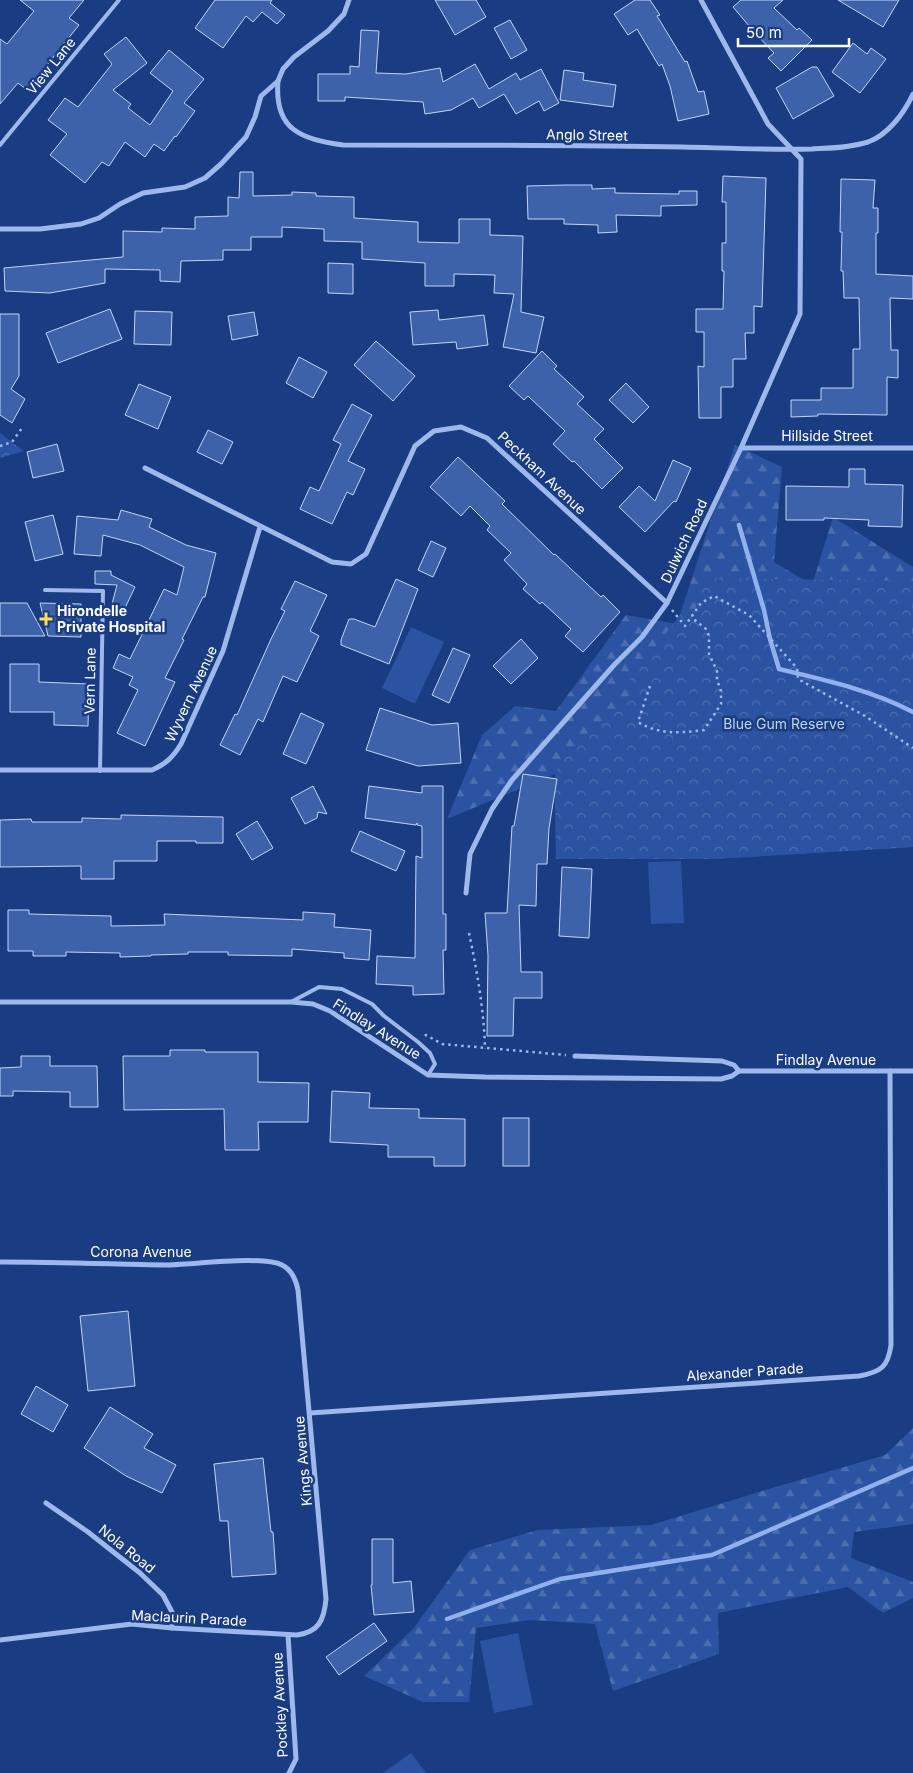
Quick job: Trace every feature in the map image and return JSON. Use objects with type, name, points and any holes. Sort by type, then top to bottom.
[{"type":"street","points":[[0,229],[40,229],[80,224],[99,218],[120,204],[143,193],[185,187],[204,178],[236,149],[246,137],[255,117],[261,96],[278,81],[283,68],[294,57],[328,31],[344,14],[349,0]]},
{"type":"street","name":"Dulwich Road","points":[[466,893],[470,854],[488,816],[502,795],[531,758],[615,664],[642,637],[667,604],[742,448],[800,314],[801,159],[768,124],[701,0]]},
{"type":"street","name":"Anglo Street","points":[[278,81],[277,96],[279,108],[286,123],[302,136],[322,142],[343,145],[584,145],[792,150],[852,146],[870,142],[887,131],[913,94]]},
{"type":"street","name":"Peckham Avenue","points":[[145,468],[332,562],[351,564],[366,554],[415,446],[434,431],[461,427],[487,438],[667,604]]},
{"type":"street","name":"Hillside Street","points":[[742,448],[913,448]]},
{"type":"street","name":"Wyvern Avenue","points":[[0,770],[152,770],[162,766],[173,757],[189,727],[223,651],[260,527]]},
{"type":"street","name":"Findlay Avenue","points":[[0,1002],[291,1002],[313,1004],[330,1011],[428,1075],[523,1078],[721,1078],[732,1076],[739,1071],[913,1071]]},
{"type":"street","name":"Findlay Avenue","points":[[575,1056],[722,1061],[734,1065],[739,1071]]},
{"type":"street","name":"Alexander Parade","points":[[310,1413],[849,1377],[870,1374],[879,1370],[886,1364],[891,1344],[890,1071]]},
{"type":"street","name":"Corona Avenue","points":[[0,1262],[166,1265],[260,1261],[282,1265]]},
{"type":"street","name":"Kings Avenue","points":[[282,1265],[291,1271],[296,1280],[298,1290],[324,1570],[325,1608],[320,1624],[313,1631],[305,1634],[288,1635]]},
{"type":"street","name":"Nola Road","points":[[46,1503],[96,1537],[140,1573],[163,1595],[172,1612],[172,1628]]},
{"type":"street","name":"Maclaurin Parade","points":[[0,1640],[132,1624],[288,1635]]},
{"type":"street","name":"Pockley Avenue","points":[[288,1635],[296,1760],[289,1773]]},
{"type":"lane","name":"View Lane","points":[[0,146],[119,0]]},
{"type":"lane","name":"Vern Lane","points":[[45,590],[103,591],[100,771]]},
{"type":"lane","points":[[291,1002],[319,987],[342,989],[372,1004],[430,1053],[435,1064],[428,1075]]},
{"type":"path","points":[[0,446],[12,442],[22,428]]},
{"type":"path","points":[[667,604],[685,626],[700,603],[714,596],[749,615],[798,668],[798,680],[866,716],[913,748]]},
{"type":"path","points":[[650,686],[638,722],[648,728],[669,733],[704,730],[718,711],[721,704],[721,691],[717,680],[718,671],[709,654],[709,636],[706,628],[691,617]]},
{"type":"path","points":[[469,933],[484,1020],[485,1049]]},
{"type":"path","points":[[418,1042],[426,1035],[442,1044],[575,1056]]},
{"type":"green space","points":[[0,433],[24,451],[0,458]]},
{"type":"green space","name":"Blue Gum Reserve","points":[[735,445],[782,467],[774,562],[812,585],[833,517],[913,567],[913,847],[712,859],[556,859],[555,774],[447,819],[482,735],[515,706],[556,711],[626,615],[677,624]]},
{"type":"green space","name":"Blue Gum Reserve","points":[[707,578],[913,581],[911,669],[913,670],[913,847],[712,859],[556,859],[555,774],[565,754],[642,685],[628,682],[680,615],[688,627]]},
{"type":"green space","points":[[411,627],[444,642],[415,704],[382,688]]},
{"type":"green space","points":[[681,861],[684,923],[651,924],[648,862]]},
{"type":"green space","points":[[913,1428],[913,1524],[854,1532],[851,1558],[913,1582],[913,1598],[883,1613],[848,1587],[718,1613],[719,1654],[613,1691],[595,1624],[530,1620],[476,1628],[469,1702],[423,1702],[364,1676],[413,1629],[470,1550],[538,1530],[651,1525],[885,1455]]},
{"type":"green space","points":[[518,1633],[533,1705],[494,1713],[480,1641]]},
{"type":"green space","points":[[411,1753],[426,1773],[383,1773]]},
{"type":"building","points":[[20,0],[84,0],[69,18],[79,25],[27,90],[18,83],[0,104],[0,39],[7,44],[34,11]]},
{"type":"building","points":[[215,0],[272,0],[270,3],[285,15],[277,24],[262,12],[253,22],[246,16],[223,48],[195,28]]},
{"type":"building","points":[[435,0],[476,0],[486,17],[455,35]]},
{"type":"building","points":[[635,0],[650,0],[660,15],[657,16],[685,62],[687,61],[698,92],[704,91],[709,114],[678,121],[670,86],[662,64],[659,66],[637,29],[628,35],[614,14]]},
{"type":"building","points":[[741,0],[783,0],[774,8],[797,30],[799,28],[812,40],[781,71],[768,58],[774,53],[733,7]]},
{"type":"building","points":[[838,0],[899,0],[883,27]]},
{"type":"building","points":[[510,20],[527,50],[511,59],[494,28]]},
{"type":"building","points":[[361,30],[379,31],[376,73],[406,74],[440,68],[443,82],[475,64],[489,89],[516,73],[520,80],[541,69],[559,103],[544,111],[539,101],[516,114],[504,94],[479,108],[473,98],[451,110],[425,114],[423,102],[345,97],[345,101],[318,101],[318,74],[350,74],[350,66],[359,67]]},
{"type":"building","points":[[126,37],[147,63],[113,90],[131,104],[128,108],[150,125],[173,91],[150,73],[169,50],[204,79],[184,103],[195,111],[164,151],[154,144],[145,157],[125,142],[109,166],[102,162],[85,183],[50,155],[67,134],[48,120],[65,98],[78,107],[112,64],[104,54]]},
{"type":"building","points":[[853,43],[867,54],[871,48],[886,59],[860,93],[832,72]]},
{"type":"building","points":[[812,67],[817,67],[834,96],[793,119],[776,88]]},
{"type":"building","points":[[564,70],[584,73],[583,80],[616,85],[613,107],[560,100]]},
{"type":"building","points":[[240,172],[253,172],[253,196],[292,195],[292,192],[316,193],[316,196],[354,197],[354,218],[418,222],[418,242],[459,243],[459,219],[490,219],[490,235],[523,236],[521,312],[544,317],[536,353],[503,347],[514,294],[494,293],[495,275],[454,274],[454,286],[425,286],[425,263],[362,259],[362,242],[324,241],[324,229],[282,227],[282,237],[251,237],[251,250],[223,250],[223,260],[181,261],[180,282],[160,281],[160,270],[105,269],[105,283],[50,293],[5,291],[4,268],[123,257],[123,231],[162,232],[162,228],[195,229],[195,217],[228,216],[228,197],[239,198]]},
{"type":"building","points":[[723,176],[766,178],[762,307],[754,306],[754,333],[745,333],[746,359],[733,359],[733,387],[721,387],[721,418],[699,418],[698,366],[704,367],[704,332],[696,332],[696,309],[723,309],[724,271],[722,271],[722,243],[726,243],[726,202],[722,202]]},
{"type":"building","points":[[841,179],[875,180],[873,208],[878,208],[876,274],[913,276],[913,299],[890,298],[891,350],[898,350],[898,378],[887,377],[887,415],[818,414],[818,416],[791,417],[791,400],[821,400],[821,388],[853,388],[853,349],[860,349],[859,298],[844,298],[843,271],[841,271],[842,232],[840,232]]},
{"type":"building","points":[[592,185],[592,189],[615,188],[615,193],[679,194],[679,191],[697,191],[697,205],[661,206],[661,216],[616,215],[617,232],[598,233],[598,225],[564,224],[564,219],[528,219],[527,186]]},
{"type":"building","points":[[328,263],[353,264],[353,294],[328,293]]},
{"type":"building","points":[[110,309],[122,339],[58,363],[46,333]]},
{"type":"building","points":[[438,310],[439,320],[484,315],[488,345],[457,349],[456,342],[413,345],[410,312]]},
{"type":"building","points":[[135,311],[172,312],[171,345],[134,344]]},
{"type":"building","points":[[254,312],[258,335],[232,340],[228,316]]},
{"type":"building","points":[[0,314],[19,314],[19,376],[11,389],[25,399],[12,423],[0,415]]},
{"type":"building","points":[[376,341],[415,376],[393,401],[354,365]]},
{"type":"building","points":[[542,351],[557,366],[554,369],[584,397],[577,404],[604,429],[594,439],[623,468],[602,489],[574,461],[572,462],[553,444],[565,431],[528,396],[524,400],[509,386]]},
{"type":"building","points":[[299,357],[327,372],[313,398],[286,383]]},
{"type":"building","points":[[626,383],[649,407],[633,423],[609,400]]},
{"type":"building","points":[[139,384],[171,397],[158,429],[125,415]]},
{"type":"building","points":[[352,404],[372,415],[348,461],[365,469],[353,495],[347,492],[332,524],[300,509],[310,487],[319,491],[341,444],[333,440]]},
{"type":"building","points":[[208,430],[233,442],[222,464],[197,452]]},
{"type":"building","points":[[57,444],[64,471],[33,478],[27,452]]},
{"type":"building","points":[[458,457],[505,501],[502,504],[554,555],[601,597],[603,595],[620,612],[583,652],[565,636],[571,629],[542,602],[540,604],[523,589],[527,584],[504,560],[511,553],[487,530],[490,526],[470,506],[461,516],[430,487]]},
{"type":"building","points":[[673,460],[691,468],[676,502],[674,501],[645,532],[619,507],[639,486],[655,501]]},
{"type":"building","points":[[849,469],[865,469],[865,484],[903,485],[902,527],[868,526],[869,520],[824,518],[824,520],[786,520],[786,486],[849,487]]},
{"type":"building","points":[[121,510],[152,519],[149,527],[186,545],[216,553],[205,597],[203,597],[182,639],[184,640],[165,678],[175,682],[145,746],[117,733],[138,690],[129,685],[133,677],[113,668],[119,654],[130,659],[164,589],[177,595],[184,567],[140,545],[103,535],[101,556],[74,554],[77,516],[118,520]]},
{"type":"building","points":[[53,515],[63,554],[35,561],[25,522]]},
{"type":"building","points":[[431,541],[446,548],[433,577],[418,570]]},
{"type":"building","points":[[95,571],[111,571],[111,575],[135,587],[125,608],[112,604],[117,585],[95,584]]},
{"type":"building","points":[[396,579],[418,589],[389,664],[341,645],[349,619],[375,627]]},
{"type":"building","points":[[295,581],[327,595],[310,631],[319,636],[297,682],[283,676],[263,722],[258,719],[240,755],[220,745],[235,714],[237,715],[285,611],[281,609]]},
{"type":"building","points":[[0,603],[27,603],[45,636],[0,636]]},
{"type":"building","points":[[40,603],[81,604],[81,637],[48,636]]},
{"type":"building","points":[[521,639],[538,658],[511,684],[493,666]]},
{"type":"building","points":[[453,648],[470,655],[449,703],[432,695]]},
{"type":"building","points":[[10,664],[39,664],[39,682],[89,684],[88,726],[54,725],[54,712],[10,712]]},
{"type":"building","points":[[380,708],[432,725],[458,723],[461,763],[418,766],[366,750]]},
{"type":"building","points":[[301,713],[324,724],[306,764],[283,754]]},
{"type":"building","points":[[523,774],[557,779],[549,828],[547,864],[537,864],[536,906],[519,905],[521,972],[542,972],[542,998],[514,998],[513,1036],[487,1036],[488,955],[485,913],[507,913],[512,826],[514,826]]},
{"type":"building","points":[[313,786],[327,814],[318,812],[317,818],[305,824],[291,798]]},
{"type":"building","points":[[369,786],[422,793],[422,786],[443,786],[443,914],[446,914],[446,950],[443,950],[444,994],[413,995],[413,986],[376,984],[377,956],[415,958],[416,856],[422,858],[422,826],[417,825],[417,823],[416,825],[365,818]]},
{"type":"building","points":[[121,815],[223,817],[223,843],[157,841],[157,861],[114,861],[114,879],[81,879],[81,866],[0,867],[0,820],[31,819],[32,822],[82,822],[82,818],[121,819]]},
{"type":"building","points":[[257,821],[273,848],[252,860],[236,834]]},
{"type":"building","points":[[360,831],[405,851],[396,871],[351,851]]},
{"type":"building","points":[[562,867],[592,869],[589,938],[559,936]]},
{"type":"building","points":[[8,910],[29,910],[29,914],[111,916],[111,926],[165,925],[164,914],[303,920],[303,912],[335,914],[334,927],[371,930],[369,960],[344,958],[344,953],[292,949],[292,956],[228,955],[228,952],[188,952],[188,954],[120,957],[120,953],[66,952],[66,956],[33,956],[33,951],[8,951]]},
{"type":"building","points":[[170,1050],[258,1052],[258,1082],[309,1083],[308,1122],[258,1122],[259,1150],[225,1150],[224,1109],[124,1110],[123,1056],[170,1056]]},
{"type":"building","points":[[21,1056],[50,1056],[50,1066],[97,1066],[98,1107],[70,1107],[70,1092],[13,1091],[13,1096],[0,1096],[0,1068],[21,1067]]},
{"type":"building","points":[[332,1091],[370,1093],[369,1108],[419,1109],[419,1118],[465,1119],[465,1166],[434,1166],[434,1157],[388,1157],[388,1145],[330,1142]]},
{"type":"building","points":[[503,1118],[529,1118],[529,1166],[503,1166]]},
{"type":"building","points":[[128,1311],[135,1386],[88,1391],[80,1316]]},
{"type":"building","points":[[36,1386],[68,1405],[53,1432],[21,1414]]},
{"type":"building","points":[[110,1407],[153,1434],[144,1448],[176,1465],[162,1493],[126,1476],[84,1448]]},
{"type":"building","points":[[263,1458],[271,1532],[273,1532],[276,1574],[232,1577],[228,1521],[220,1521],[214,1464]]},
{"type":"building","points":[[372,1539],[393,1539],[393,1583],[411,1581],[414,1612],[374,1615],[371,1585]]},
{"type":"building","points":[[374,1623],[387,1641],[339,1675],[326,1657]]},
{"type":"waterway","points":[[739,525],[779,669],[864,692],[913,712]]},
{"type":"waterway","points":[[447,1619],[560,1579],[712,1555],[913,1468]]},
{"type":"place","name":"Hirondelle Private Hospital","points":[[46,619]]}]
